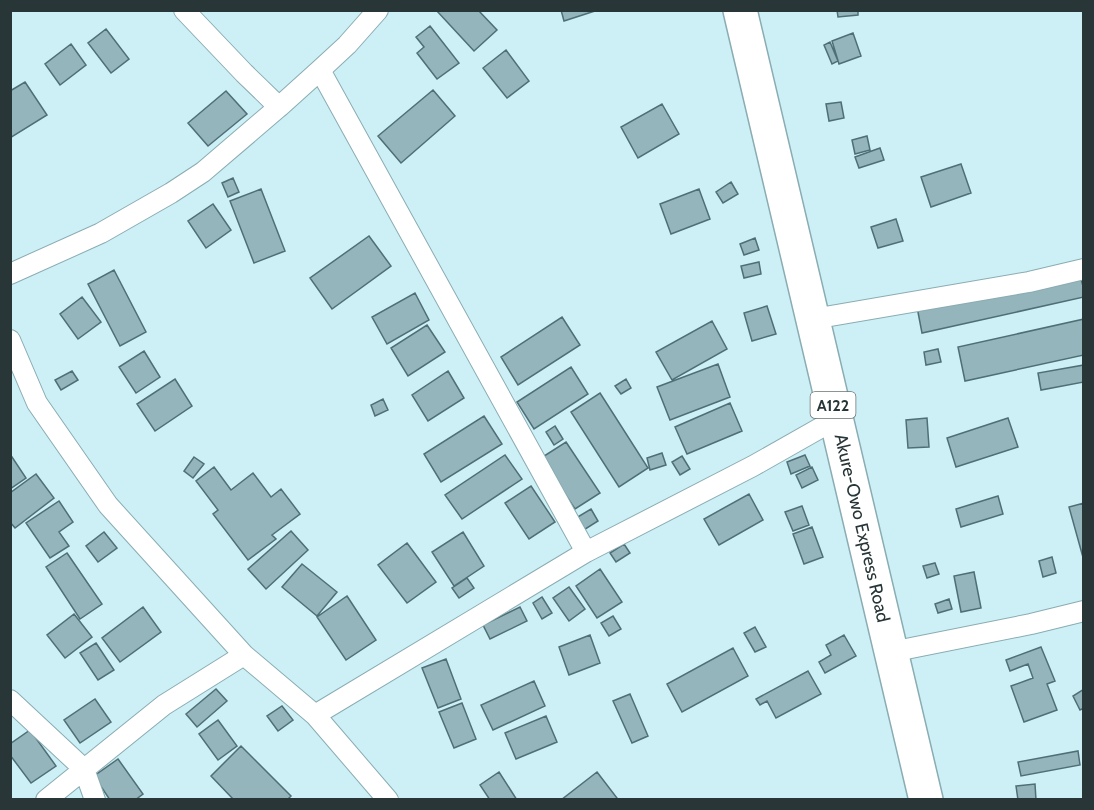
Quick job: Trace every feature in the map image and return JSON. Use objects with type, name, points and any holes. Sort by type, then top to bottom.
[{"type":"highway","name":"Akure-Owo Express Road","points":[[740,10],[926,800]]},
{"type":"street","points":[[184,10],[279,107]]},
{"type":"street","points":[[10,274],[101,233],[203,172],[320,70],[347,45],[378,10]]},
{"type":"street","points":[[320,70],[585,552]]},
{"type":"street","points":[[813,319],[1029,282],[1083,269]]},
{"type":"street","points":[[10,340],[37,403],[108,505],[244,655],[315,715],[387,800]]},
{"type":"street","points":[[315,715],[585,552],[753,466],[836,419]]},
{"type":"street","points":[[891,652],[1031,624],[1083,611]]},
{"type":"street","points":[[46,800],[164,705],[244,655]]},
{"type":"street","points":[[10,699],[84,769],[95,800]]},
{"type":"building","points":[[436,10],[478,10],[497,30],[474,51]]},
{"type":"building","points":[[561,10],[598,10],[564,21]]},
{"type":"building","points":[[837,10],[858,10],[858,15],[838,17]]},
{"type":"building","points":[[430,26],[459,63],[437,79],[417,53],[424,47],[416,37]]},
{"type":"building","points":[[106,29],[129,59],[111,73],[88,43]]},
{"type":"building","points":[[853,33],[861,56],[839,64],[832,41]]},
{"type":"building","points":[[830,42],[838,61],[832,64],[824,45]]},
{"type":"building","points":[[71,44],[86,65],[60,85],[45,64]]},
{"type":"building","points":[[506,50],[529,81],[507,98],[483,68]]},
{"type":"building","points":[[25,82],[47,115],[10,138],[10,91]]},
{"type":"building","points":[[433,90],[455,116],[401,163],[378,136]]},
{"type":"building","points":[[226,91],[247,114],[208,146],[188,123]]},
{"type":"building","points":[[841,102],[844,118],[829,121],[826,104]]},
{"type":"building","points":[[662,104],[679,134],[638,158],[621,127]]},
{"type":"building","points":[[867,136],[870,150],[855,154],[852,140]]},
{"type":"building","points":[[880,148],[884,160],[859,168],[855,157]]},
{"type":"building","points":[[961,164],[971,193],[931,207],[921,177]]},
{"type":"building","points":[[233,178],[239,192],[228,197],[222,183]]},
{"type":"building","points":[[731,182],[738,194],[723,203],[716,192]]},
{"type":"building","points":[[261,189],[285,251],[254,263],[230,201]]},
{"type":"building","points":[[699,189],[710,219],[671,234],[660,204]]},
{"type":"building","points":[[213,204],[231,230],[206,248],[188,221]]},
{"type":"building","points":[[896,219],[903,241],[878,248],[871,227]]},
{"type":"building","points":[[369,236],[391,266],[332,309],[310,278]]},
{"type":"building","points":[[755,238],[759,250],[744,255],[740,244]]},
{"type":"building","points":[[759,262],[761,274],[744,278],[741,266]]},
{"type":"building","points":[[114,270],[146,332],[120,346],[88,284]]},
{"type":"building","points":[[1079,271],[1084,297],[922,333],[917,307]]},
{"type":"building","points":[[415,293],[429,320],[387,344],[372,317]]},
{"type":"building","points":[[82,297],[101,322],[78,339],[60,314]]},
{"type":"building","points":[[767,306],[776,334],[752,341],[744,313]]},
{"type":"building","points":[[562,317],[580,345],[518,385],[501,357]]},
{"type":"building","points":[[1084,319],[1084,355],[965,381],[958,347]]},
{"type":"building","points":[[712,321],[727,349],[672,380],[656,352]]},
{"type":"building","points":[[427,325],[445,352],[408,376],[391,348]]},
{"type":"building","points":[[938,349],[941,362],[926,365],[924,352]]},
{"type":"building","points":[[144,351],[160,377],[136,393],[119,367]]},
{"type":"building","points":[[718,364],[730,397],[670,420],[657,387]]},
{"type":"building","points":[[1084,365],[1084,382],[1041,390],[1038,373]]},
{"type":"building","points":[[571,367],[588,394],[534,429],[517,402]]},
{"type":"building","points":[[72,371],[78,380],[61,390],[55,380]]},
{"type":"building","points":[[448,371],[464,398],[428,421],[412,395]]},
{"type":"building","points":[[175,379],[192,406],[155,431],[137,404]]},
{"type":"building","points":[[626,379],[631,388],[621,394],[615,386]]},
{"type":"building","points":[[600,393],[648,468],[619,487],[571,412]]},
{"type":"building","points":[[383,399],[388,410],[375,416],[371,405]]},
{"type":"building","points":[[730,403],[742,431],[687,454],[675,427]]},
{"type":"building","points":[[484,416],[502,444],[441,482],[424,454]]},
{"type":"building","points":[[927,418],[929,447],[908,448],[906,420]]},
{"type":"building","points":[[1008,418],[1018,447],[956,467],[947,438]]},
{"type":"building","points":[[555,426],[563,439],[554,445],[546,432]]},
{"type":"building","points":[[566,442],[600,493],[575,509],[541,458]]},
{"type":"building","points":[[662,453],[666,465],[650,470],[647,458]]},
{"type":"building","points":[[10,454],[26,478],[10,489]]},
{"type":"building","points":[[505,455],[522,479],[462,519],[445,495]]},
{"type":"building","points":[[805,455],[810,466],[791,474],[787,462]]},
{"type":"building","points":[[682,456],[690,469],[680,475],[672,462]]},
{"type":"building","points":[[194,457],[204,464],[193,478],[184,471]]},
{"type":"building","points":[[214,467],[231,490],[253,473],[271,497],[281,489],[300,514],[272,535],[276,539],[248,560],[213,514],[218,510],[196,481]]},
{"type":"building","points":[[812,467],[818,480],[802,488],[796,475]]},
{"type":"building","points":[[36,474],[54,498],[15,528],[10,522],[10,493]]},
{"type":"building","points":[[531,486],[555,522],[529,539],[505,503]]},
{"type":"building","points":[[749,494],[763,520],[719,545],[704,519]]},
{"type":"building","points":[[998,496],[1003,514],[961,527],[956,509]]},
{"type":"building","points":[[59,501],[73,522],[59,532],[69,546],[50,558],[26,523]]},
{"type":"building","points":[[1084,503],[1084,561],[1069,507]]},
{"type":"building","points":[[802,506],[809,525],[793,531],[785,512]]},
{"type":"building","points":[[591,509],[598,521],[579,533],[571,521]]},
{"type":"building","points":[[812,527],[823,557],[804,564],[793,534]]},
{"type":"building","points":[[291,531],[308,550],[266,589],[248,569]]},
{"type":"building","points":[[104,532],[117,548],[98,562],[86,546]]},
{"type":"building","points":[[463,532],[484,566],[454,586],[432,552]]},
{"type":"building","points":[[407,543],[436,582],[407,603],[378,565]]},
{"type":"building","points":[[624,544],[630,553],[616,562],[610,553]]},
{"type":"building","points":[[67,553],[102,604],[80,619],[46,567]]},
{"type":"building","points":[[1052,557],[1056,573],[1043,577],[1039,561]]},
{"type":"building","points":[[935,563],[939,574],[927,578],[923,566]]},
{"type":"building","points":[[302,564],[337,592],[317,616],[282,587]]},
{"type":"building","points":[[600,569],[622,602],[597,618],[576,586]]},
{"type":"building","points":[[974,572],[981,608],[961,612],[954,576]]},
{"type":"building","points":[[467,578],[474,588],[459,598],[452,588]]},
{"type":"building","points":[[569,587],[585,609],[569,621],[553,598]]},
{"type":"building","points":[[347,596],[376,640],[346,660],[317,617]]},
{"type":"building","points":[[542,597],[552,613],[542,619],[533,603]]},
{"type":"building","points":[[949,599],[952,609],[938,613],[935,604]]},
{"type":"building","points":[[143,607],[161,632],[120,662],[102,638]]},
{"type":"building","points":[[520,607],[527,621],[490,639],[483,625]]},
{"type":"building","points":[[74,614],[92,637],[65,658],[47,635]]},
{"type":"building","points":[[613,616],[621,629],[609,636],[601,623]]},
{"type":"building","points":[[755,627],[766,647],[755,652],[744,633]]},
{"type":"building","points":[[590,635],[600,663],[569,675],[559,647]]},
{"type":"building","points":[[844,635],[856,656],[825,673],[819,662],[831,655],[826,645]]},
{"type":"building","points":[[96,643],[114,670],[98,680],[80,653]]},
{"type":"building","points":[[1041,647],[1055,681],[1047,684],[1057,710],[1024,722],[1011,686],[1033,678],[1028,664],[1010,671],[1006,660]]},
{"type":"building","points":[[733,648],[748,676],[682,712],[667,684]]},
{"type":"building","points":[[446,659],[461,699],[438,708],[422,668]]},
{"type":"building","points":[[808,671],[821,694],[776,718],[767,701],[760,705],[756,699]]},
{"type":"building","points":[[534,681],[545,706],[493,730],[481,705]]},
{"type":"building","points":[[216,689],[227,701],[197,727],[186,714]]},
{"type":"building","points":[[1084,689],[1084,708],[1080,710],[1073,696]]},
{"type":"building","points":[[630,694],[648,736],[632,743],[613,701]]},
{"type":"building","points":[[95,699],[111,722],[80,743],[64,720]]},
{"type":"building","points":[[462,703],[476,739],[454,748],[439,712]]},
{"type":"building","points":[[282,706],[293,720],[278,731],[267,716]]},
{"type":"building","points":[[546,716],[557,742],[516,759],[505,733]]},
{"type":"building","points":[[218,720],[237,746],[218,760],[199,734]]},
{"type":"building","points":[[30,730],[56,766],[31,783],[10,755],[10,744]]},
{"type":"building","points":[[241,746],[291,796],[287,800],[234,800],[211,776]]},
{"type":"building","points":[[1078,751],[1080,765],[1021,776],[1018,762]]},
{"type":"building","points":[[118,759],[143,794],[135,800],[110,800],[94,776]]},
{"type":"building","points":[[499,772],[517,800],[490,800],[480,785]]},
{"type":"building","points":[[597,772],[617,798],[614,800],[561,800]]},
{"type":"building","points":[[1035,784],[1036,800],[1018,800],[1016,786]]}]
